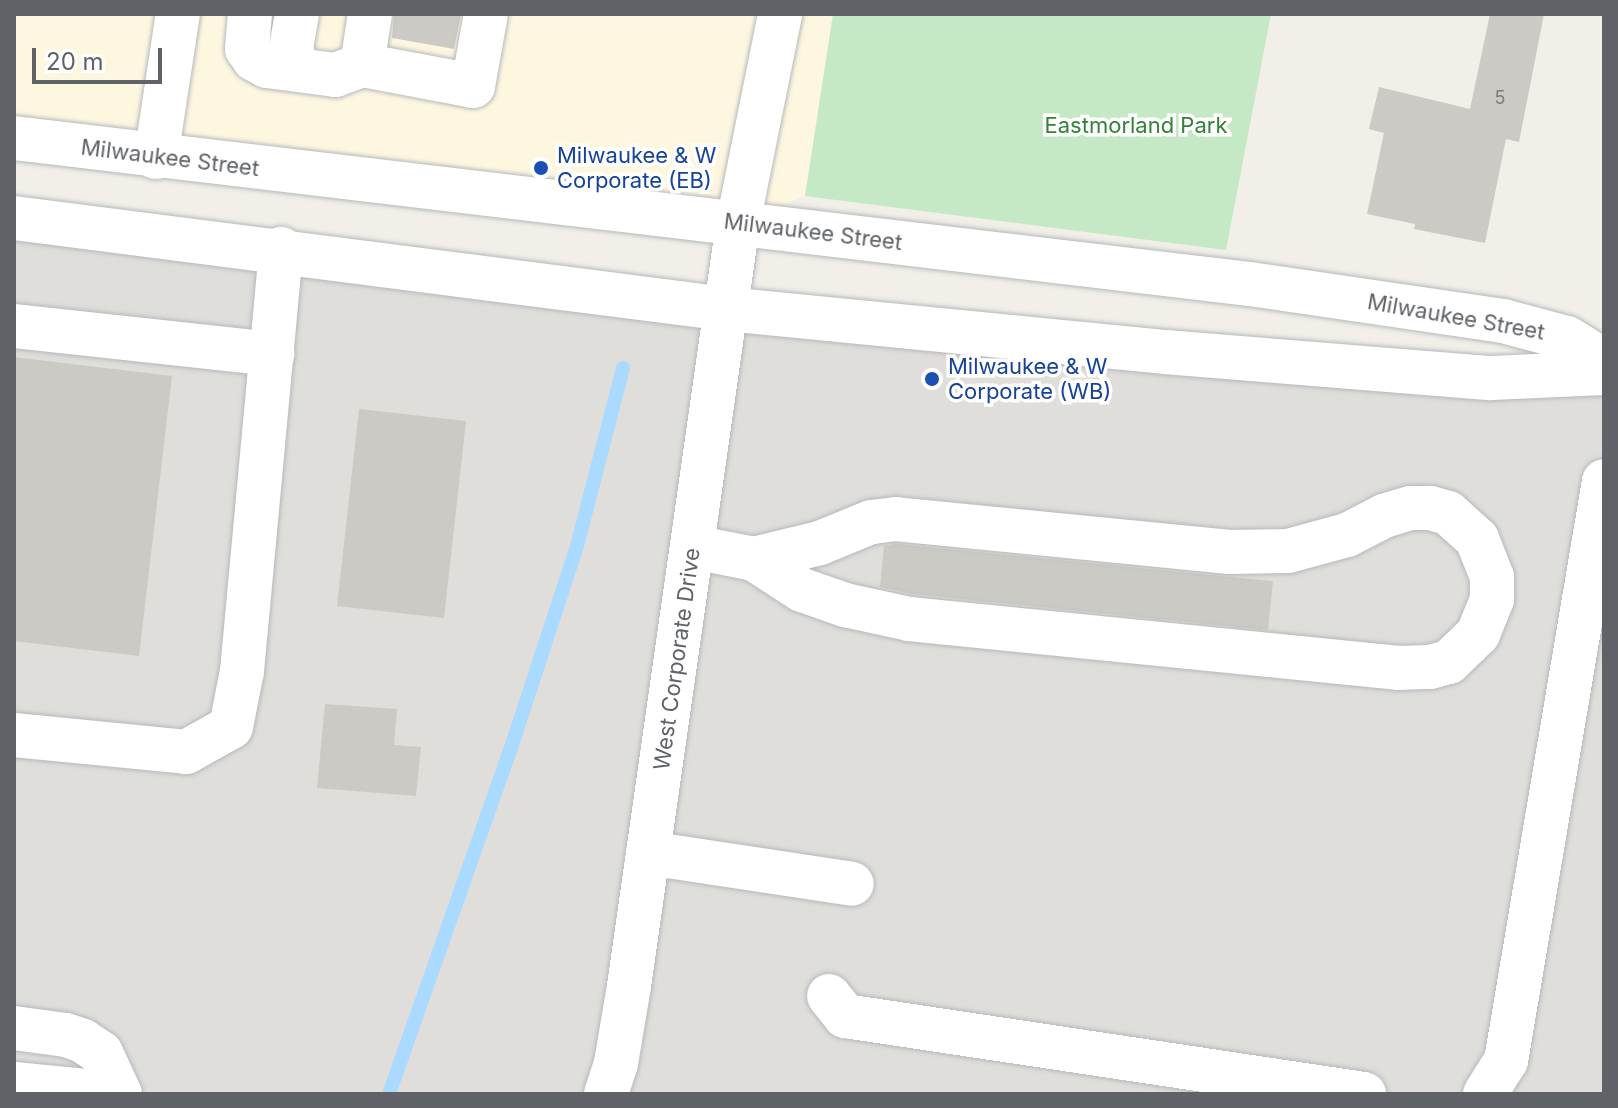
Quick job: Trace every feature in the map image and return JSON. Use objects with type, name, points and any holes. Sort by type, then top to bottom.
[{"type":"street","points":[[14,155],[135,154],[178,14]]},
{"type":"street","points":[[250,14],[246,39],[254,59],[267,66],[335,75],[362,65],[473,86],[486,14]]},
{"type":"street","points":[[297,14],[291,49],[298,70]]},
{"type":"street","points":[[362,65],[370,14]]},
{"type":"street","name":"West Corporate Drive","points":[[607,1094],[616,1063],[648,853],[738,223],[780,14]]},
{"type":"street","name":"Milwaukee Street","points":[[14,138],[1250,284],[1503,321],[1567,338],[1604,361]]},
{"type":"street","name":"Milwaukee Street","points":[[14,218],[281,249],[726,309],[1165,352],[1491,378],[1604,373]]},
{"type":"street","points":[[14,735],[186,752],[231,727],[242,671],[281,249]]},
{"type":"street","points":[[14,326],[272,354]]},
{"type":"street","points":[[1485,1094],[1506,1061],[1549,822],[1604,481]]},
{"type":"street","points":[[693,547],[754,559],[802,590],[845,605],[909,619],[1398,668],[1430,667],[1449,662],[1478,634],[1492,599],[1492,577],[1477,539],[1448,513],[1430,508],[1410,508],[1384,516],[1322,544],[1288,551],[1230,552],[896,519],[871,522],[820,543],[754,559]]},
{"type":"street","points":[[648,853],[852,884]]},
{"type":"street","points":[[829,996],[845,1016],[1364,1094]]},
{"type":"street","points":[[14,1028],[66,1035],[83,1041],[101,1053],[119,1094],[14,1084]]},
{"type":"shaded area","points":[[14,14],[833,14],[805,196],[738,223],[14,127]]},
{"type":"shaded area","points":[[14,218],[1604,373],[1604,1094],[14,1094]]},
{"type":"green space","name":"Eastmorland Park","points":[[833,14],[1271,14],[1226,250],[805,196]]},
{"type":"building","points":[[394,14],[461,14],[454,49],[392,38]]},
{"type":"building","points":[[1490,14],[1544,14],[1519,142],[1506,139],[1485,243],[1414,229],[1415,224],[1367,214],[1384,133],[1369,129],[1379,87],[1470,109]]},
{"type":"building","points":[[14,357],[172,376],[139,656],[14,641]]},
{"type":"building","points":[[359,409],[466,421],[444,618],[337,606]]},
{"type":"building","points":[[896,544],[1273,581],[1268,630],[913,594],[880,587],[884,546]]},
{"type":"building","points":[[325,704],[397,709],[394,745],[421,747],[416,796],[317,788]]},
{"type":"waterway","points":[[389,1094],[510,751],[577,546],[623,368]]},
{"type":"place","name":"Milwaukee & W Corporate (EB)","points":[[541,168]]},
{"type":"place","name":"Milwaukee & W Corporate (WB)","points":[[932,379]]}]
